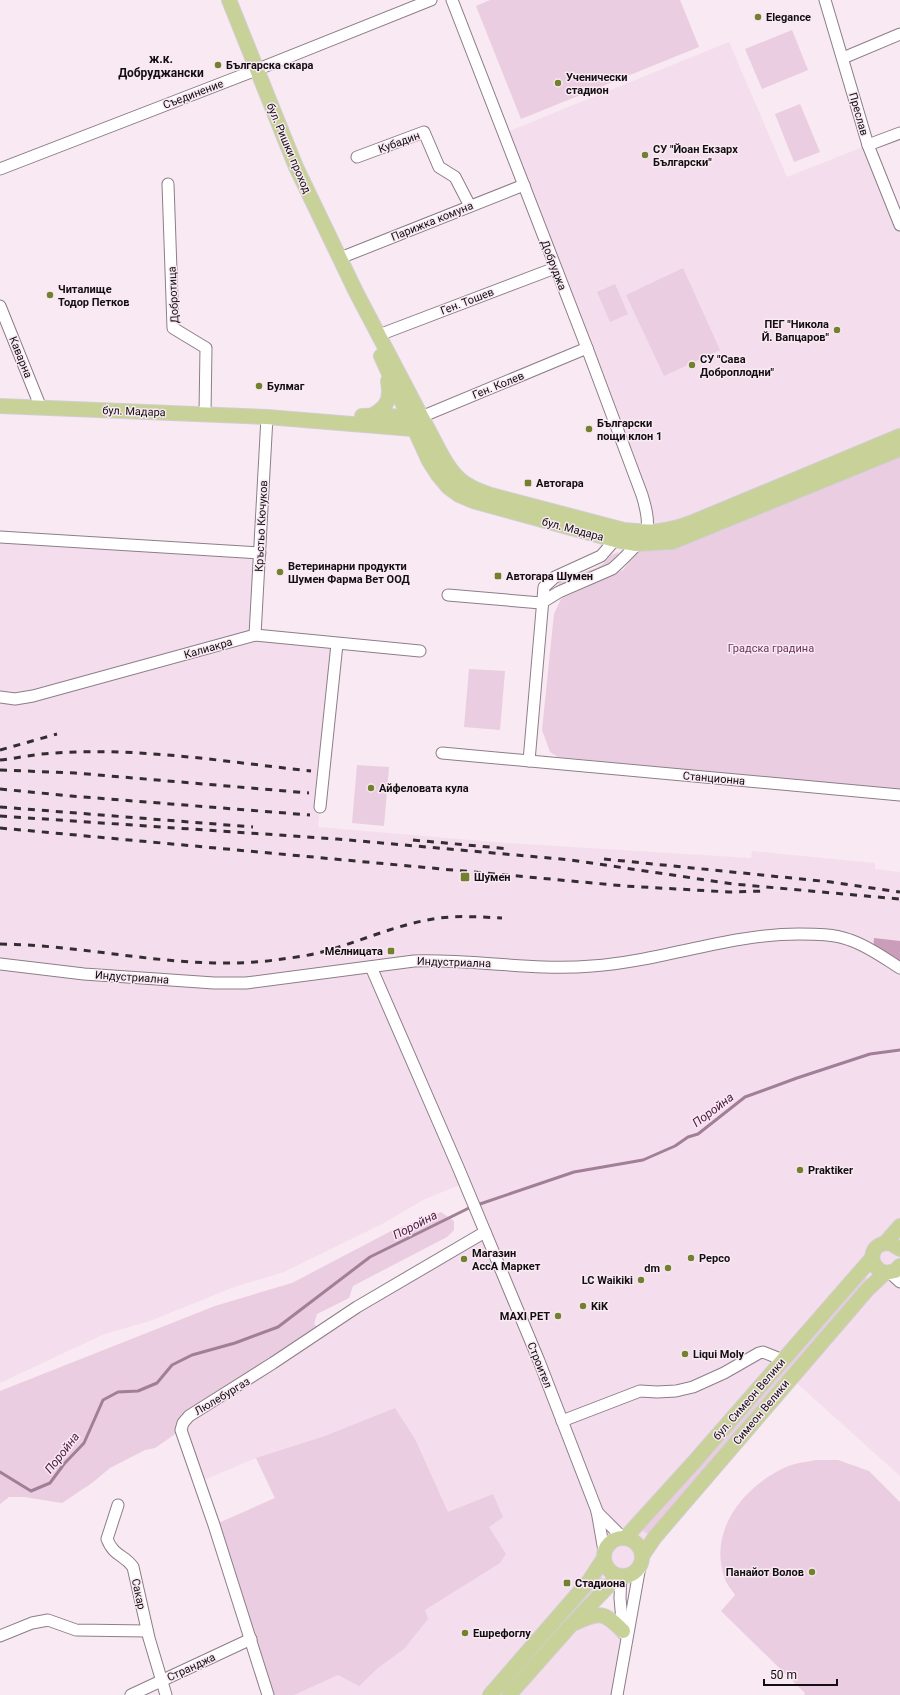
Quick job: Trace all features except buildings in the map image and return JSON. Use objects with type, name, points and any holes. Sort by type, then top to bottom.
[{"type":"main road","name":"бул. Ришки проход","points":[[229,0],[296,167],[356,292],[379,335],[418,423]]},
{"type":"main road","name":"бул. Ришки проход","points":[[356,292],[386,369],[418,423]]},
{"type":"main road","points":[[371,416],[386,405],[389,397],[386,369]]},
{"type":"main road","name":"бул. Мадара","points":[[0,406],[205,413],[418,423]]},
{"type":"main road","name":"бул. Мадара","points":[[268,416],[371,416],[418,423]]},
{"type":"main road","name":"бул. Мадара","points":[[418,423],[438,475],[448,487],[459,495],[490,507],[619,535],[636,544],[662,544],[682,539],[900,449]]},
{"type":"main road","name":"бул. Мадара","points":[[619,535],[665,531],[679,528],[900,436]]},
{"type":"main road","points":[[900,1226],[886,1242],[895,1244],[900,1249]]},
{"type":"main road","name":"бул. Симеон Велики","points":[[623,1538],[695,1461],[872,1258],[874,1250],[877,1246],[886,1242]]},
{"type":"main road","points":[[872,1258],[877,1270],[894,1274]]},
{"type":"main road","name":"Симеон Велики","points":[[641,1561],[655,1537],[867,1290],[894,1274]]},
{"type":"main road","points":[[490,1695],[589,1581],[611,1542],[623,1538],[631,1539],[637,1543],[641,1549],[641,1561],[632,1574],[620,1576],[571,1625],[509,1695]]},
{"type":"main road","points":[[604,1555],[608,1570],[620,1576]]},
{"type":"main road","points":[[571,1625],[589,1616],[599,1615],[610,1618],[623,1631]]},
{"type":"street","name":"Съединение","points":[[0,169],[256,70],[431,0]]},
{"type":"street","name":"Добруджа","points":[[452,0],[642,494],[647,513],[646,532]]},
{"type":"street","name":"Преслав","points":[[825,0],[868,145],[900,225]]},
{"type":"street","points":[[842,58],[900,34]]},
{"type":"street","name":"Кубадин","points":[[357,157],[424,132],[439,167],[455,177],[470,206]]},
{"type":"street","points":[[868,145],[900,132]]},
{"type":"street","name":"Добротица","points":[[168,184],[173,328],[206,348],[205,413]]},
{"type":"street","name":"Парижка комуна","points":[[340,258],[524,185]]},
{"type":"street","name":"Ген. Тошев","points":[[379,335],[555,268]]},
{"type":"street","name":"Каварна","points":[[0,306],[41,408]]},
{"type":"street","name":"Ген. Колев","points":[[418,423],[587,348]]},
{"type":"street","name":"Кръстьо Кючуков","points":[[255,636],[268,416]]},
{"type":"street","points":[[448,596],[541,603],[559,592],[612,569],[625,558],[646,532]]},
{"type":"street","points":[[529,761],[541,603],[544,587],[555,577],[601,556],[619,535]]},
{"type":"street","points":[[0,537],[260,553]]},
{"type":"street","name":"Калиакра","points":[[0,698],[15,699],[33,696],[255,636],[420,652]]},
{"type":"street","points":[[320,807],[336,644]]},
{"type":"street","name":"Станционна","points":[[442,753],[900,795]]},
{"type":"street","name":"Индустриална","points":[[0,964],[84,974],[214,983],[246,983],[414,961],[437,960],[555,967],[592,966],[633,961],[754,936],[818,934],[849,940],[873,951],[900,968]]},
{"type":"street","name":"Строител","points":[[371,967],[465,1183],[562,1421],[597,1512]]},
{"type":"street","name":"Люлебургаз","points":[[268,1695],[214,1525],[180,1430],[183,1423],[188,1416],[250,1379],[357,1307],[485,1232]]},
{"type":"street","points":[[562,1421],[640,1391],[676,1391],[693,1387],[724,1373],[759,1353],[763,1352],[783,1360]]},
{"type":"street","name":"Сакар","points":[[118,1505],[106,1539],[110,1548],[128,1560],[133,1567],[147,1631],[166,1695]]},
{"type":"street","points":[[597,1512],[623,1538]]},
{"type":"street","points":[[597,1512],[604,1555]]},
{"type":"street","points":[[617,1695],[641,1561]]},
{"type":"street","points":[[620,1576],[620,1598],[625,1650]]},
{"type":"street","points":[[0,1636],[32,1623],[48,1620],[76,1630],[147,1631]]},
{"type":"street","name":"Странджа","points":[[131,1695],[251,1639]]},
{"type":"shaded area","points":[[729,42],[787,177],[868,145],[900,225],[900,436],[679,527],[646,532],[647,513],[504,133]]},
{"type":"shaded area","points":[[0,537],[260,553],[255,635],[337,644],[318,827],[506,843],[751,858],[752,851],[875,863],[875,869],[900,872],[900,1226],[886,1242],[900,1250],[900,1476],[791,1378],[632,1574],[614,1581],[589,1616],[623,1631],[617,1695],[268,1695],[250,1509],[275,1498],[256,1458],[199,1482],[183,1423],[485,1232],[465,1183],[425,1199],[382,1224],[284,1272],[234,1287],[150,1321],[102,1335],[0,1383]]},
{"type":"shaded area","points":[[874,938],[900,941],[900,968],[873,951]]},
{"type":"green space","name":"Ученически стадион","points":[[490,0],[680,0],[699,47],[521,119],[476,6]]},
{"type":"green space","points":[[792,30],[808,70],[762,89],[745,49]]},
{"type":"green space","points":[[800,104],[820,152],[794,162],[775,114]]},
{"type":"green space","points":[[683,268],[720,350],[664,376],[626,295]]},
{"type":"green space","points":[[615,284],[628,314],[610,322],[597,292]]},
{"type":"green space","name":"Градска градина","points":[[900,454],[900,790],[558,757],[550,752],[542,730],[554,614],[561,599],[623,570],[639,551],[669,550]]},
{"type":"green space","points":[[619,552],[614,560],[601,570],[560,586],[558,584],[562,580],[596,568],[603,564],[611,555]]},
{"type":"green space","points":[[469,669],[505,671],[500,730],[464,727]]},
{"type":"green space","points":[[357,765],[389,767],[384,826],[352,823]]},
{"type":"green space","points":[[441,1212],[454,1221],[454,1230],[447,1237],[353,1286],[349,1298],[317,1314],[314,1324],[322,1330],[209,1403],[181,1430],[155,1448],[145,1450],[110,1468],[92,1483],[62,1503],[24,1497],[9,1497],[0,1504],[0,1391],[215,1306],[292,1283],[393,1230]]},
{"type":"green space","points":[[863,1275],[870,1281],[648,1534],[641,1530]]},
{"type":"green space","points":[[395,1408],[415,1439],[448,1512],[493,1494],[503,1517],[489,1527],[506,1554],[500,1563],[425,1610],[428,1619],[404,1649],[378,1668],[359,1686],[338,1675],[294,1695],[268,1695],[214,1525],[275,1498],[256,1458],[325,1436]]},
{"type":"green space","name":"Панайот Волов","points":[[816,1460],[838,1460],[869,1471],[900,1502],[900,1695],[804,1695],[805,1693],[721,1611],[735,1595],[725,1579],[721,1561],[721,1544],[725,1527],[733,1512],[743,1498],[771,1475],[786,1467]]},
{"type":"green space","points":[[600,1576],[606,1581],[506,1695],[497,1695]]},
{"type":"waterway","name":"Поройна","points":[[477,1205],[574,1172],[643,1160],[675,1146],[688,1137],[698,1134],[745,1097],[870,1054],[900,1050]]},
{"type":"waterway","name":"Поройна","points":[[0,1472],[31,1491],[50,1483],[64,1464],[84,1443],[103,1400],[118,1392],[138,1391],[157,1383],[172,1365],[192,1355],[235,1343],[278,1327],[370,1257],[471,1207]]},
{"type":"railway","points":[[0,750],[57,734]]},
{"type":"railway","points":[[0,760],[54,753],[118,752],[183,756],[311,771]]},
{"type":"railway","points":[[0,770],[75,773],[309,793]]},
{"type":"railway","points":[[0,789],[310,815]]},
{"type":"railway","points":[[0,807],[253,827]]},
{"type":"railway","points":[[0,816],[337,839],[571,860],[733,884],[900,899]]},
{"type":"railway","points":[[0,828],[625,886],[729,892],[765,891]]},
{"type":"railway","points":[[413,840],[510,849]]},
{"type":"railway","points":[[604,859],[831,882],[900,892]]},
{"type":"railway","points":[[0,944],[34,945],[206,963],[241,963],[298,957],[316,953],[336,948],[391,929],[433,919],[459,917],[502,918]]},
{"type":"place","name":"Elegance","points":[[758,17]]},
{"type":"place","name":"Българска скара","points":[[218,65]]},
{"type":"place","name":"Ученически стадион","points":[[558,83]]},
{"type":"place","name":"СУ \"Йоан Екзарх Български\"","points":[[645,155]]},
{"type":"place","name":"Читалище Тодор Петков","points":[[50,295]]},
{"type":"place","name":"ПЕГ \"Никола Й. Вапцаров\"","points":[[837,330]]},
{"type":"place","name":"СУ \"Сава Доброплодни\"","points":[[692,365]]},
{"type":"place","name":"Булмаг","points":[[259,386]]},
{"type":"place","name":"Български пощи клон 1","points":[[589,429]]},
{"type":"place","name":"Автогара","points":[[528,483]]},
{"type":"place","name":"Ветеринарни продукти Шумен Фарма Вет ООД","points":[[280,572]]},
{"type":"place","name":"Автогара Шумен","points":[[498,576]]},
{"type":"place","name":"Айфеловата кула","points":[[371,788]]},
{"type":"place","name":"Шумен","points":[[465,877]]},
{"type":"place","name":"Мелницата","points":[[391,951]]},
{"type":"place","name":"Praktiker","points":[[800,1170]]},
{"type":"place","name":"Pepco","points":[[691,1258]]},
{"type":"place","name":"Магазин АссА Маркет","points":[[464,1259]]},
{"type":"place","name":"dm","points":[[668,1268]]},
{"type":"place","name":"LC Waikiki","points":[[641,1280]]},
{"type":"place","name":"KiK","points":[[583,1306]]},
{"type":"place","name":"MAXI PET","points":[[558,1316]]},
{"type":"place","name":"Liqui Moly","points":[[685,1354]]},
{"type":"place","name":"Панайот Волов","points":[[812,1572]]},
{"type":"place","name":"Стадиона","points":[[567,1583]]},
{"type":"place","name":"Ешрефоглу","points":[[465,1633]]},
{"type":"district","name":"ж.к. Добруджански","points":[[161,66]]}]
